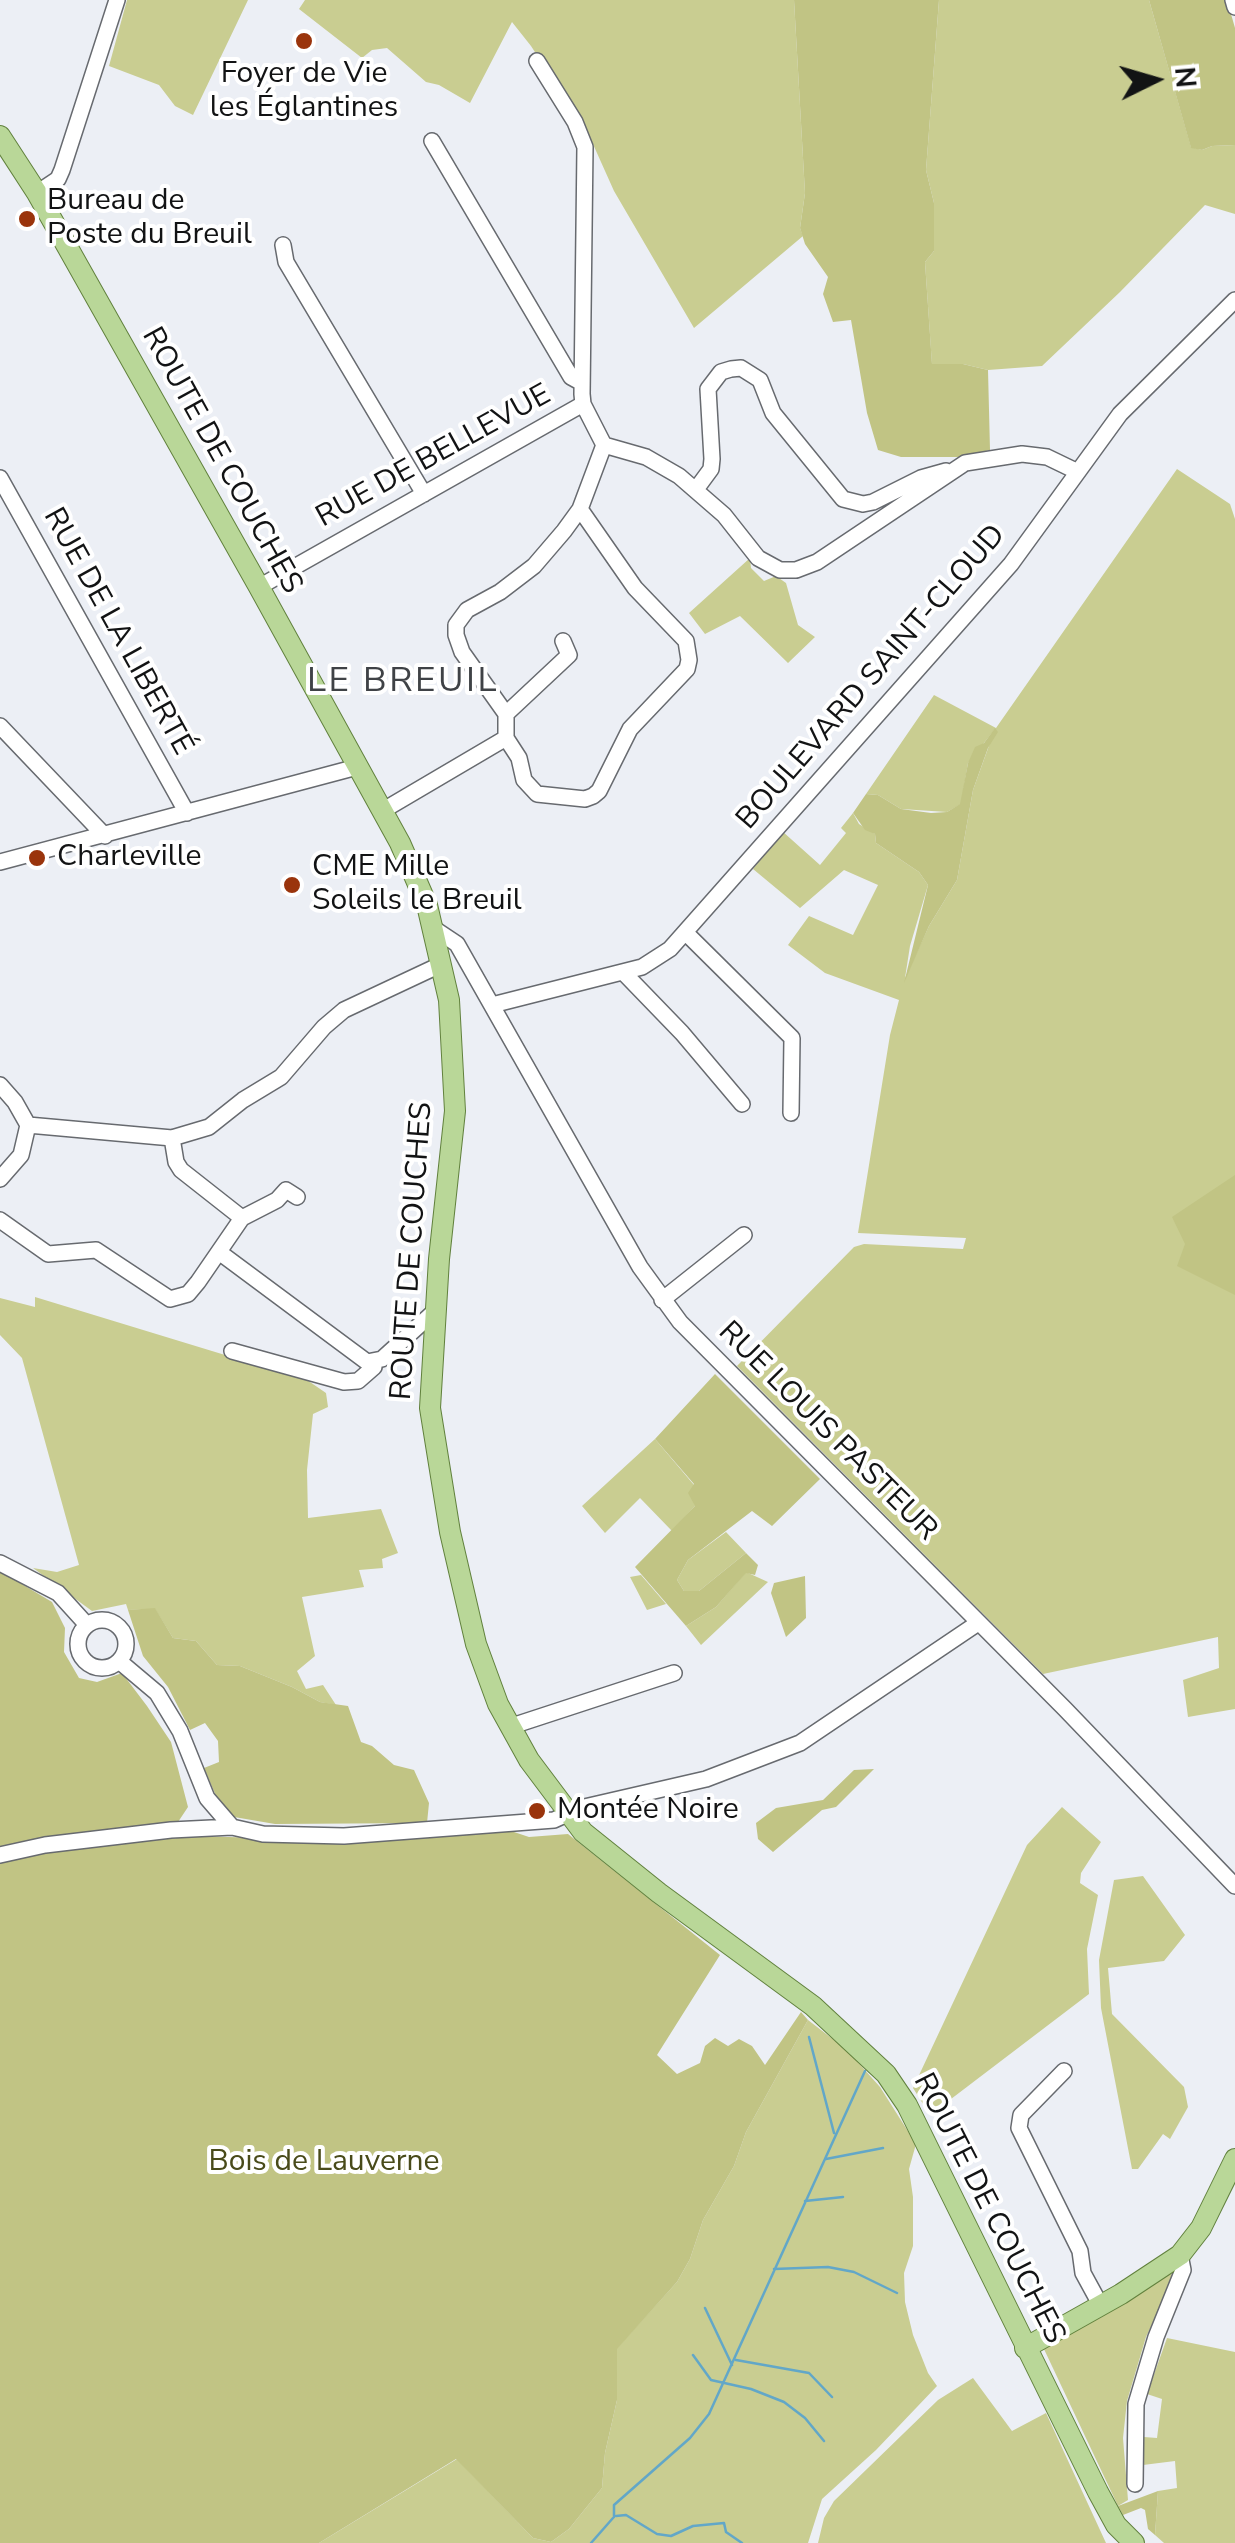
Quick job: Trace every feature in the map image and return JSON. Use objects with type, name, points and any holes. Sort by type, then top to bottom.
[{"type":"main road","name":"ROUTE DE COUCHES","points":[[1,141],[37,193],[415,873],[439,953],[452,1025],[455,1111],[429,1390],[436,1452],[476,1644],[510,1728],[566,1812],[584,1832],[659,1893],[813,2006],[886,2074],[907,2105],[1098,2492],[1116,2525],[1134,2543]]},
{"type":"main road","points":[[1025,2348],[1101,2306],[1180,2255],[1202,2228],[1235,2158]]},
{"type":"main road","name":"ROUTE DE COUCHES","points":[[1098,2492],[1116,2543]]},
{"type":"street","points":[[37,193],[58,179],[62,170],[117,0]]},
{"type":"street","points":[[537,62],[586,147],[583,404],[604,446],[580,509],[534,566],[500,592],[467,610],[456,625],[456,635],[462,652],[506,714],[506,738],[519,758],[524,780],[537,794],[585,798],[599,791],[630,729],[690,660],[686,640],[635,588],[580,509]]},
{"type":"street","points":[[432,141],[571,377],[582,383]]},
{"type":"street","points":[[284,245],[286,262],[424,494]]},
{"type":"street","name":"BOULEVARD SAINT-CLOUD","points":[[492,1005],[623,972],[658,959],[686,933],[1012,564],[1120,414],[1235,300]]},
{"type":"street","points":[[696,488],[710,469],[712,459],[708,388],[721,372],[741,368],[760,380],[773,413],[843,499],[873,502],[937,472],[950,474]]},
{"type":"street","name":"RUE DE BELLEVUE","points":[[259,587],[583,404]]},
{"type":"street","points":[[604,446],[646,457],[696,488],[724,515],[758,558],[780,570],[796,570],[816,562],[965,463],[1022,454],[1047,457],[1076,471]]},
{"type":"street","name":"RUE DE LA LIBERTÉ","points":[[0,478],[187,813]]},
{"type":"street","points":[[506,714],[569,655],[563,641]]},
{"type":"street","points":[[0,726],[105,836]]},
{"type":"street","points":[[382,811],[506,738]]},
{"type":"street","points":[[0,862],[357,767]]},
{"type":"street","points":[[686,933],[792,1038],[791,1114]]},
{"type":"street","points":[[439,953],[467,959]]},
{"type":"street","points":[[28,1125],[172,1138],[209,1128],[243,1100],[281,1077],[344,1010],[439,953],[467,959]]},
{"type":"street","name":"RUE LOUIS PASTEUR","points":[[467,959],[662,1300],[1235,1886]]},
{"type":"street","points":[[623,972],[742,1104]]},
{"type":"street","points":[[0,1085],[16,1102],[28,1125],[20,1154],[0,1178]]},
{"type":"street","points":[[172,1138],[181,1170],[242,1218]]},
{"type":"street","points":[[0,1220],[48,1254],[96,1250],[170,1300],[188,1294],[242,1218],[277,1200],[286,1190],[296,1197]]},
{"type":"street","points":[[662,1300],[744,1236]]},
{"type":"street","points":[[219,1252],[361,1359],[374,1362],[390,1353],[435,1310]]},
{"type":"street","points":[[232,1352],[344,1382],[358,1381],[374,1367],[374,1362]]},
{"type":"street","points":[[0,1563],[58,1593],[86,1625]]},
{"type":"street","points":[[108,1620],[121,1628],[126,1642],[120,1661],[104,1668],[82,1658],[78,1641],[86,1625],[108,1620]]},
{"type":"street","points":[[0,1855],[45,1845],[171,1830],[232,1828],[263,1834],[344,1836],[554,1820],[566,1812],[706,1779],[790,1747],[818,1733],[978,1624]]},
{"type":"street","points":[[120,1661],[157,1693],[180,1730],[207,1798],[232,1828]]},
{"type":"street","points":[[510,1728],[674,1673]]},
{"type":"street","points":[[1064,2071],[1021,2115],[1019,2128],[1080,2251],[1084,2273],[1101,2306]]},
{"type":"street","points":[[1135,2484],[1136,2404],[1156,2337],[1183,2270],[1180,2255]]},
{"type":"green space","points":[[127,0],[248,0],[193,115],[175,106],[159,85],[109,66]]},
{"type":"green space","points":[[305,0],[794,0],[805,193],[800,228],[803,236],[694,328],[614,191],[588,133],[512,22],[470,103],[426,82],[387,48],[372,50],[362,58],[299,9]]},
{"type":"green space","points":[[794,0],[939,0],[926,170],[934,203],[934,251],[925,262],[932,364],[963,364],[988,370],[990,450],[959,457],[901,457],[878,450],[867,413],[851,320],[833,322],[823,294],[828,277],[805,244],[800,228],[805,193]]},
{"type":"green space","points":[[939,0],[1149,0],[1191,147],[1202,150],[1235,145],[1235,214],[1205,205],[1042,366],[988,370],[963,364],[932,365],[925,262],[934,251],[934,203],[926,170]]},
{"type":"green space","points":[[1149,0],[1227,0],[1235,28],[1235,145],[1191,148]]},
{"type":"green space","points":[[1177,469],[1230,504],[1235,519],[1235,1709],[1188,1717],[1183,1680],[1219,1668],[1218,1637],[1043,1674],[737,1366],[854,1247],[864,1244],[963,1249],[966,1238],[858,1233],[899,1000],[825,973],[788,945],[809,916],[853,935],[878,885],[844,870],[800,908],[753,869],[782,831],[820,865],[846,833],[841,828],[853,813],[859,824],[875,834],[876,843],[919,872],[928,885],[905,978],[929,926],[957,880],[973,790],[995,729],[968,763],[961,804],[947,812],[901,809],[878,795],[866,794],[934,695],[996,728]]},
{"type":"green space","points":[[750,558],[751,568],[764,581],[776,576],[786,583],[798,625],[815,637],[788,663],[740,616],[705,634],[689,613]]},
{"type":"green space","points":[[995,728],[998,732],[973,790],[957,880],[929,926],[904,983],[928,885],[919,872],[876,843],[875,834],[865,830],[853,813],[866,794],[878,795],[901,809],[947,812],[960,804],[975,747],[984,743]]},
{"type":"green space","points":[[1235,1175],[1235,1295],[1177,1266],[1185,1244],[1172,1217]]},
{"type":"green space","points":[[35,1297],[307,1380],[326,1393],[328,1407],[313,1414],[307,1470],[308,1518],[381,1509],[398,1553],[382,1559],[383,1568],[359,1570],[364,1587],[302,1597],[315,1656],[297,1671],[306,1689],[323,1685],[336,1705],[320,1702],[240,1666],[217,1665],[196,1641],[173,1638],[155,1609],[128,1610],[126,1604],[92,1611],[33,1568],[57,1572],[79,1565],[22,1358],[0,1335],[0,1298],[35,1307]]},
{"type":"green space","points":[[715,1374],[820,1479],[772,1526],[752,1511],[688,1560],[677,1580],[684,1591],[699,1591],[746,1553],[758,1565],[755,1575],[746,1573],[716,1607],[686,1626],[635,1567],[695,1506],[688,1493],[694,1484],[655,1439]]},
{"type":"green space","points":[[655,1439],[694,1485],[695,1506],[672,1531],[640,1498],[605,1533],[582,1506]]},
{"type":"green space","points":[[726,1532],[746,1553],[699,1591],[684,1591],[677,1580],[688,1560]]},
{"type":"green space","points":[[0,1571],[52,1602],[65,1628],[64,1652],[79,1678],[97,1682],[122,1673],[147,1706],[171,1742],[188,1807],[178,1822],[0,1850]]},
{"type":"green space","points":[[746,1572],[768,1582],[701,1645],[686,1626],[716,1607]]},
{"type":"green space","points":[[641,1575],[666,1604],[647,1610],[630,1577]]},
{"type":"green space","points":[[805,1576],[806,1618],[786,1637],[771,1593],[774,1583]]},
{"type":"green space","points":[[155,1608],[173,1638],[196,1641],[217,1665],[240,1666],[320,1702],[348,1706],[361,1742],[372,1746],[394,1765],[414,1770],[429,1803],[427,1823],[275,1824],[234,1817],[216,1796],[204,1768],[219,1762],[218,1741],[205,1723],[190,1730],[168,1687],[143,1656],[128,1610]]},
{"type":"green space","points":[[874,1769],[836,1807],[822,1810],[773,1852],[758,1839],[756,1823],[776,1808],[823,1800],[854,1770]]},
{"type":"green space","points":[[1062,1807],[1101,1842],[1081,1873],[1080,1883],[1098,1895],[1087,1949],[1089,1994],[930,2115],[913,2088],[1027,1845]]},
{"type":"green space","name":"Bois de Lauverne","points":[[511,1831],[529,1837],[568,1834],[720,1955],[657,2055],[677,2074],[700,2063],[705,2046],[715,2038],[728,2046],[739,2039],[752,2046],[765,2065],[801,2012],[808,2020],[746,2132],[734,2166],[703,2220],[690,2259],[677,2282],[617,2349],[617,2400],[602,2488],[569,2529],[551,2542],[533,2538],[456,2459],[319,2543],[0,2543],[0,1862],[49,1851],[197,1836],[354,1841]]},
{"type":"green space","points":[[1143,1876],[1185,1935],[1164,1961],[1108,1968],[1112,2014],[1184,2087],[1188,2107],[1170,2139],[1163,2134],[1138,2169],[1132,2169],[1101,2008],[1099,1960],[1114,1880]]},
{"type":"green space","points":[[808,2020],[847,2050],[880,2087],[916,2144],[909,2169],[913,2246],[904,2273],[905,2302],[913,2335],[937,2386],[822,2499],[808,2543],[319,2543],[457,2459],[533,2538],[551,2542],[569,2529],[602,2488],[617,2400],[616,2349],[677,2282],[690,2259],[703,2220],[734,2166],[746,2132]]},
{"type":"green space","points":[[1170,2274],[1175,2275],[1146,2337],[1127,2401],[1123,2438],[1128,2500],[1118,2506],[1043,2347]]},
{"type":"green space","points":[[1167,2338],[1235,2352],[1235,2543],[1164,2543],[1155,2535],[1158,2491],[1177,2488],[1175,2461],[1143,2465],[1144,2437],[1157,2438],[1162,2399],[1147,2394]]},
{"type":"green space","points":[[973,2378],[1012,2431],[1046,2413],[1106,2543],[818,2543],[824,2518],[834,2501],[938,2400]]},
{"type":"green space","points":[[1158,2491],[1155,2535],[1148,2529],[1145,2510],[1123,2515],[1118,2506]]},
{"type":"waterway","points":[[809,2037],[834,2133]]},
{"type":"waterway","points":[[614,2517],[614,2505],[690,2438],[709,2414],[865,2071]]},
{"type":"waterway","points":[[826,2159],[883,2148]]},
{"type":"waterway","points":[[805,2201],[843,2197]]},
{"type":"waterway","points":[[774,2269],[828,2267],[854,2272],[897,2293]]},
{"type":"waterway","points":[[705,2308],[732,2365]]},
{"type":"waterway","points":[[693,2355],[711,2380],[784,2402],[805,2418],[824,2441]]},
{"type":"waterway","points":[[736,2360],[809,2373],[832,2397]]},
{"type":"waterway","points":[[616,2516],[626,2515],[657,2534],[671,2536],[693,2526],[724,2523],[726,2532],[742,2543]]},
{"type":"waterway","points":[[591,2543],[613,2518]]},
{"type":"place","name":"Foyer de Vie les Églantines","points":[[304,41]]},
{"type":"place","name":"Bureau de Poste du Breuil","points":[[27,219]]},
{"type":"place","name":"Charleville","points":[[37,858]]},
{"type":"place","name":"CME Mille Soleils le Breuil","points":[[292,885]]},
{"type":"place","name":"Montée Noire","points":[[537,1811]]},
{"type":"district","name":"LE BREUIL","points":[[403,683]]}]
